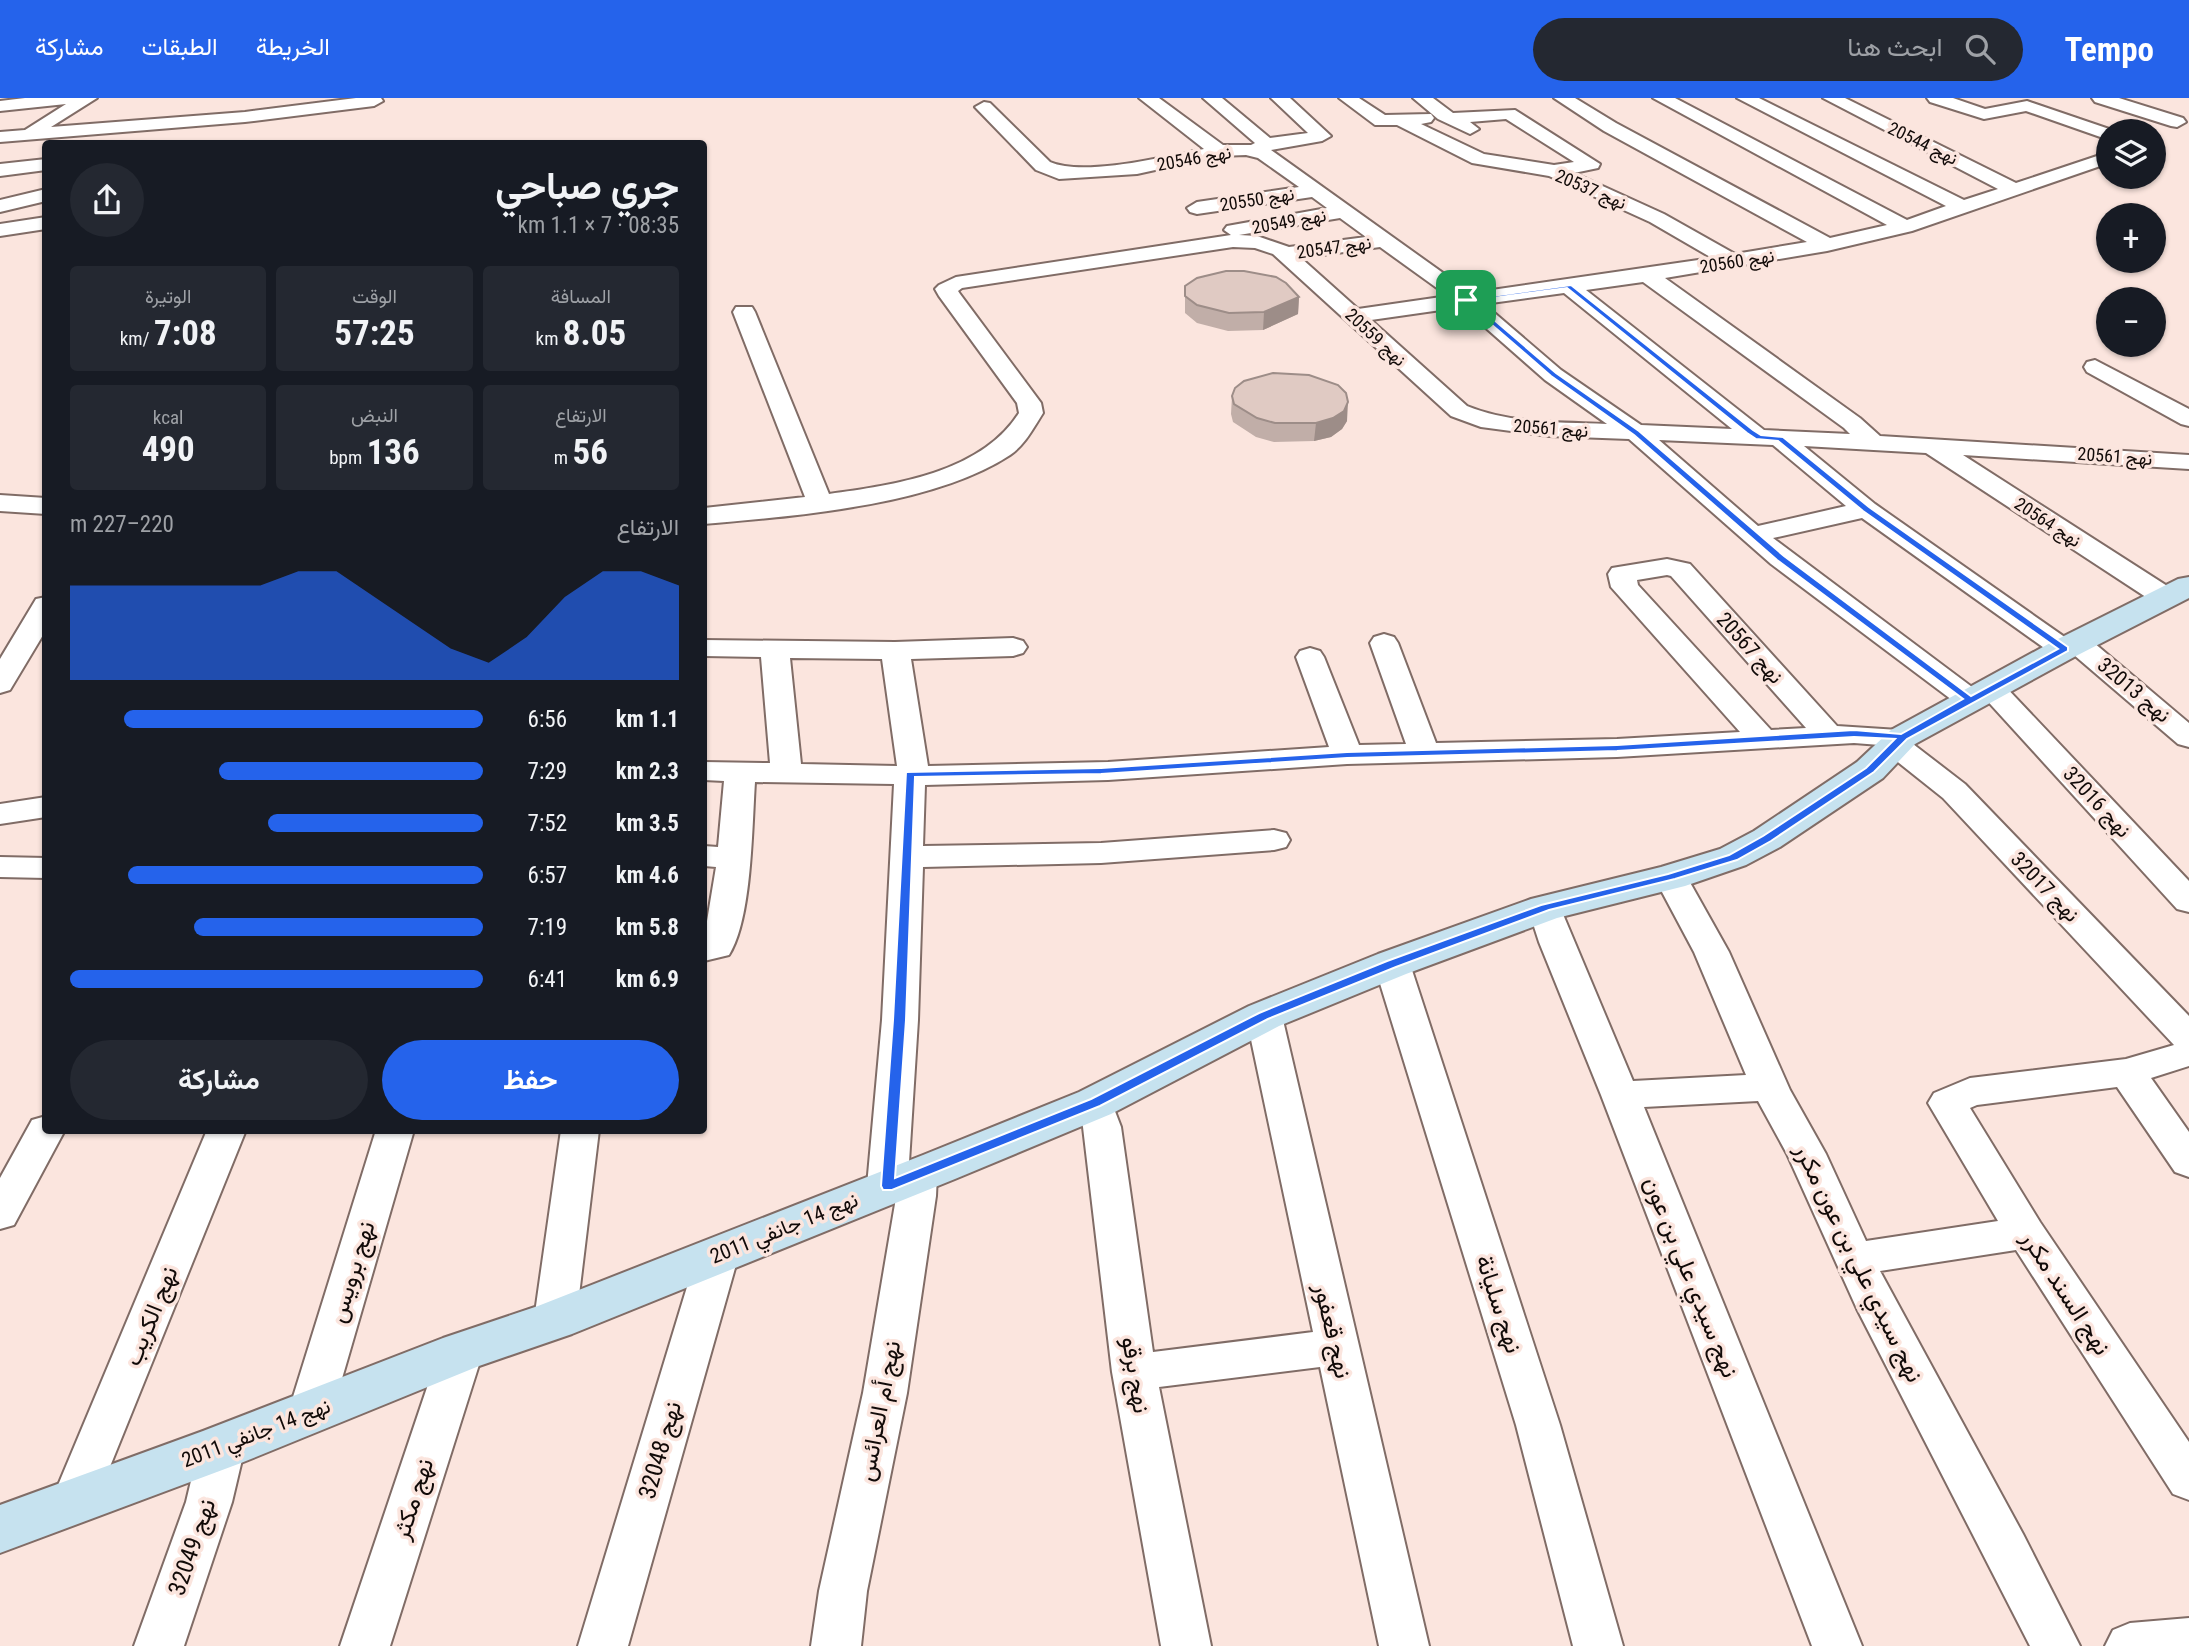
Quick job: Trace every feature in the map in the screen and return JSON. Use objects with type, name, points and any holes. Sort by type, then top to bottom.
[{"type":"street","points":[[0,106],[71,98]]},
{"type":"street","points":[[23,135],[88,98]]},
{"type":"street","points":[[1150,99],[1179,98]]},
{"type":"street","points":[[1212,98],[1262,147],[1322,136],[1280,98]]},
{"type":"street","points":[[1563,98],[1827,245]]},
{"type":"street","points":[[1665,100],[1687,98]]},
{"type":"street","points":[[1746,98],[1962,208]]},
{"type":"street","name":"نهج 20544","points":[[1832,98],[2014,189]]},
{"type":"street","points":[[1936,98],[1989,114],[2064,98]]},
{"type":"street","points":[[2002,98],[2096,130]]},
{"type":"street","points":[[2101,98],[2183,116]]},
{"type":"street","points":[[1150,99],[1219,151]]},
{"type":"street","points":[[1353,102],[1377,120],[1402,121],[1447,117],[1504,113],[1591,162],[1590,165],[1557,171],[1447,117],[1409,99],[1353,102]]},
{"type":"street","points":[[1665,100],[1905,227]]},
{"type":"street","points":[[0,137],[135,135],[245,117],[374,101]]},
{"type":"street","name":"نهج 20546","points":[[984,107],[1043,166],[1059,173],[1137,168],[1219,151],[1262,147],[1264,153],[1466,300],[1553,374],[1636,433],[1752,535]]},
{"type":"street","points":[[2166,132],[2183,116]]},
{"type":"street","points":[[1534,129],[1600,120]]},
{"type":"street","name":"نهج 20537","points":[[1402,121],[1479,159],[1557,171],[1657,218],[1734,262]]},
{"type":"street","name":"نهج 20560","points":[[1353,316],[1568,286],[1650,278],[1827,245],[1905,227],[2096,162]]},
{"type":"street","points":[[0,170],[42,165]]},
{"type":"street","name":"نهج 20550","points":[[1197,208],[1318,190]]},
{"type":"street","points":[[0,206],[42,196]]},
{"type":"street","name":"نهج 20549","points":[[1231,231],[1346,211]]},
{"type":"street","points":[[0,230],[42,224]]},
{"type":"street","name":"نهج 20547","points":[[820,501],[913,485],[954,472],[1003,449],[1022,428],[1031,413],[1029,403],[950,296],[946,289],[956,283],[1233,241],[1257,242],[1280,250],[1384,240]]},
{"type":"street","name":"نهج 20559","points":[[1280,250],[1459,411],[1480,420]]},
{"type":"street","points":[[1650,278],[1852,423],[1874,443]]},
{"type":"street","name":"نهج 32013","points":[[1568,286],[1866,509],[2071,646],[2189,738]]},
{"type":"street","points":[[707,516],[820,501],[744,312]]},
{"type":"street","points":[[2095,367],[2189,419]]},
{"type":"street","name":"نهج 20561","points":[[1480,420],[1549,429],[1874,443],[2189,462]]},
{"type":"street","name":"نهج 20564","points":[[1932,446],[2179,594]]},
{"type":"street","points":[[0,503],[42,506]]},
{"type":"street","points":[[1752,535],[1866,509]]},
{"type":"street","name":"نهج 32016","points":[[1752,535],[1989,697],[2189,901]]},
{"type":"street","points":[[1667,567],[1630,571],[1622,574],[1622,580],[1625,587],[1765,741]]},
{"type":"street","name":"نهج 20567","points":[[1667,567],[1680,570],[1830,736]]},
{"type":"street","name":"نهج 14 جانفي 2011","points":[[0,1528],[222,1447],[461,1352],[555,1320],[939,1167],[1095,1102],[1264,1016],[1392,964],[1545,908],[1671,877],[1733,857],[1767,839],[1870,770],[1899,741],[1989,697],[2071,646],[2179,594]]},
{"type":"street","points":[[0,684],[42,612]]},
{"type":"street","points":[[0,634],[30,631]]},
{"type":"street","points":[[1384,643],[1424,752]]},
{"type":"street","points":[[707,648],[895,651],[1013,647]]},
{"type":"street","points":[[775,648],[786,774]]},
{"type":"street","name":"نهج أم العرائس","points":[[836,1646],[843,1591],[885,1393],[916,1196],[902,1180],[900,1020],[912,774],[895,651]]},
{"type":"street","points":[[1310,657],[1347,755]]},
{"type":"street","points":[[707,771],[786,774],[1026,774],[1163,768],[1347,755],[1617,748],[1876,734],[1899,741]]},
{"type":"street","name":"نهج 32017","points":[[1899,741],[1954,791],[2189,1043]]},
{"type":"street","points":[[707,949],[717,947],[722,940],[719,857],[740,772]]},
{"type":"street","points":[[0,814],[42,808]]},
{"type":"street","points":[[906,857],[1101,853],[1275,840]]},
{"type":"street","points":[[0,867],[42,868]]},
{"type":"street","name":"نهج سيدي علي بن عون مكرر","points":[[1671,877],[1689,906],[1745,1026],[1769,1087],[1789,1119],[1819,1179],[1854,1259],[1907,1364],[2025,1583],[2055,1646]]},
{"type":"street","name":"نهج سيدي علي بن عون","points":[[1545,908],[1556,942],[1620,1096],[1838,1646]]},
{"type":"street","name":"نهج سليانة","points":[[1392,964],[1538,1425],[1598,1646]]},
{"type":"street","name":"نهج قعفور","points":[[1264,1016],[1404,1646]]},
{"type":"street","points":[[2189,1043],[2127,1072],[2189,1162]]},
{"type":"street","name":"نهج السند مكرر","points":[[2127,1072],[1970,1092],[1947,1103],[2026,1233],[2189,1480]]},
{"type":"street","points":[[1620,1096],[1769,1087]]},
{"type":"street","name":"نهج برقو","points":[[1095,1102],[1102,1127],[1134,1372],[1186,1646]]},
{"type":"street","points":[[0,1214],[44,1134]]},
{"type":"street","name":"نهج الكريب","points":[[75,1502],[225,1134]]},
{"type":"street","name":"نهج برويس","points":[[310,1413],[394,1134]]},
{"type":"street","points":[[555,1320],[579,1134]]},
{"type":"street","points":[[1854,1259],[2026,1233]]},
{"type":"street","name":"نهج 32048","points":[[603,1646],[718,1254]]},
{"type":"street","points":[[1134,1372],[1337,1346]]},
{"type":"street","name":"نهج مكثر","points":[[365,1646],[461,1352]]},
{"type":"street","name":"نهج 32049","points":[[159,1646],[209,1502],[222,1447]]},
{"type":"street","points":[[2130,1646],[2189,1642]]},
{"type":"building","points":[[1226,271],[1244,271],[1276,277],[1299,297],[1264,312],[1229,313],[1197,305],[1185,296],[1185,286],[1197,278]]},
{"type":"building","points":[[1273,373],[1309,375],[1338,385],[1346,393],[1348,402],[1344,411],[1333,418],[1316,423],[1275,423],[1257,418],[1234,404],[1232,396],[1235,388],[1244,381]]},
{"type":"route","points":[[1466,300],[1553,374],[1636,433],[1780,558],[1970,700],[1903,737],[1854,734],[1617,748],[1347,755],[1177,768],[1026,774],[910,774],[900,1020],[887,1186],[1095,1102],[1264,1016],[1392,964],[1545,908],[1671,877],[1733,857],[1767,839],[1870,770],[1903,737],[2064,649],[1866,509],[1780,438],[1759,438],[1568,286],[1466,300]]}]
